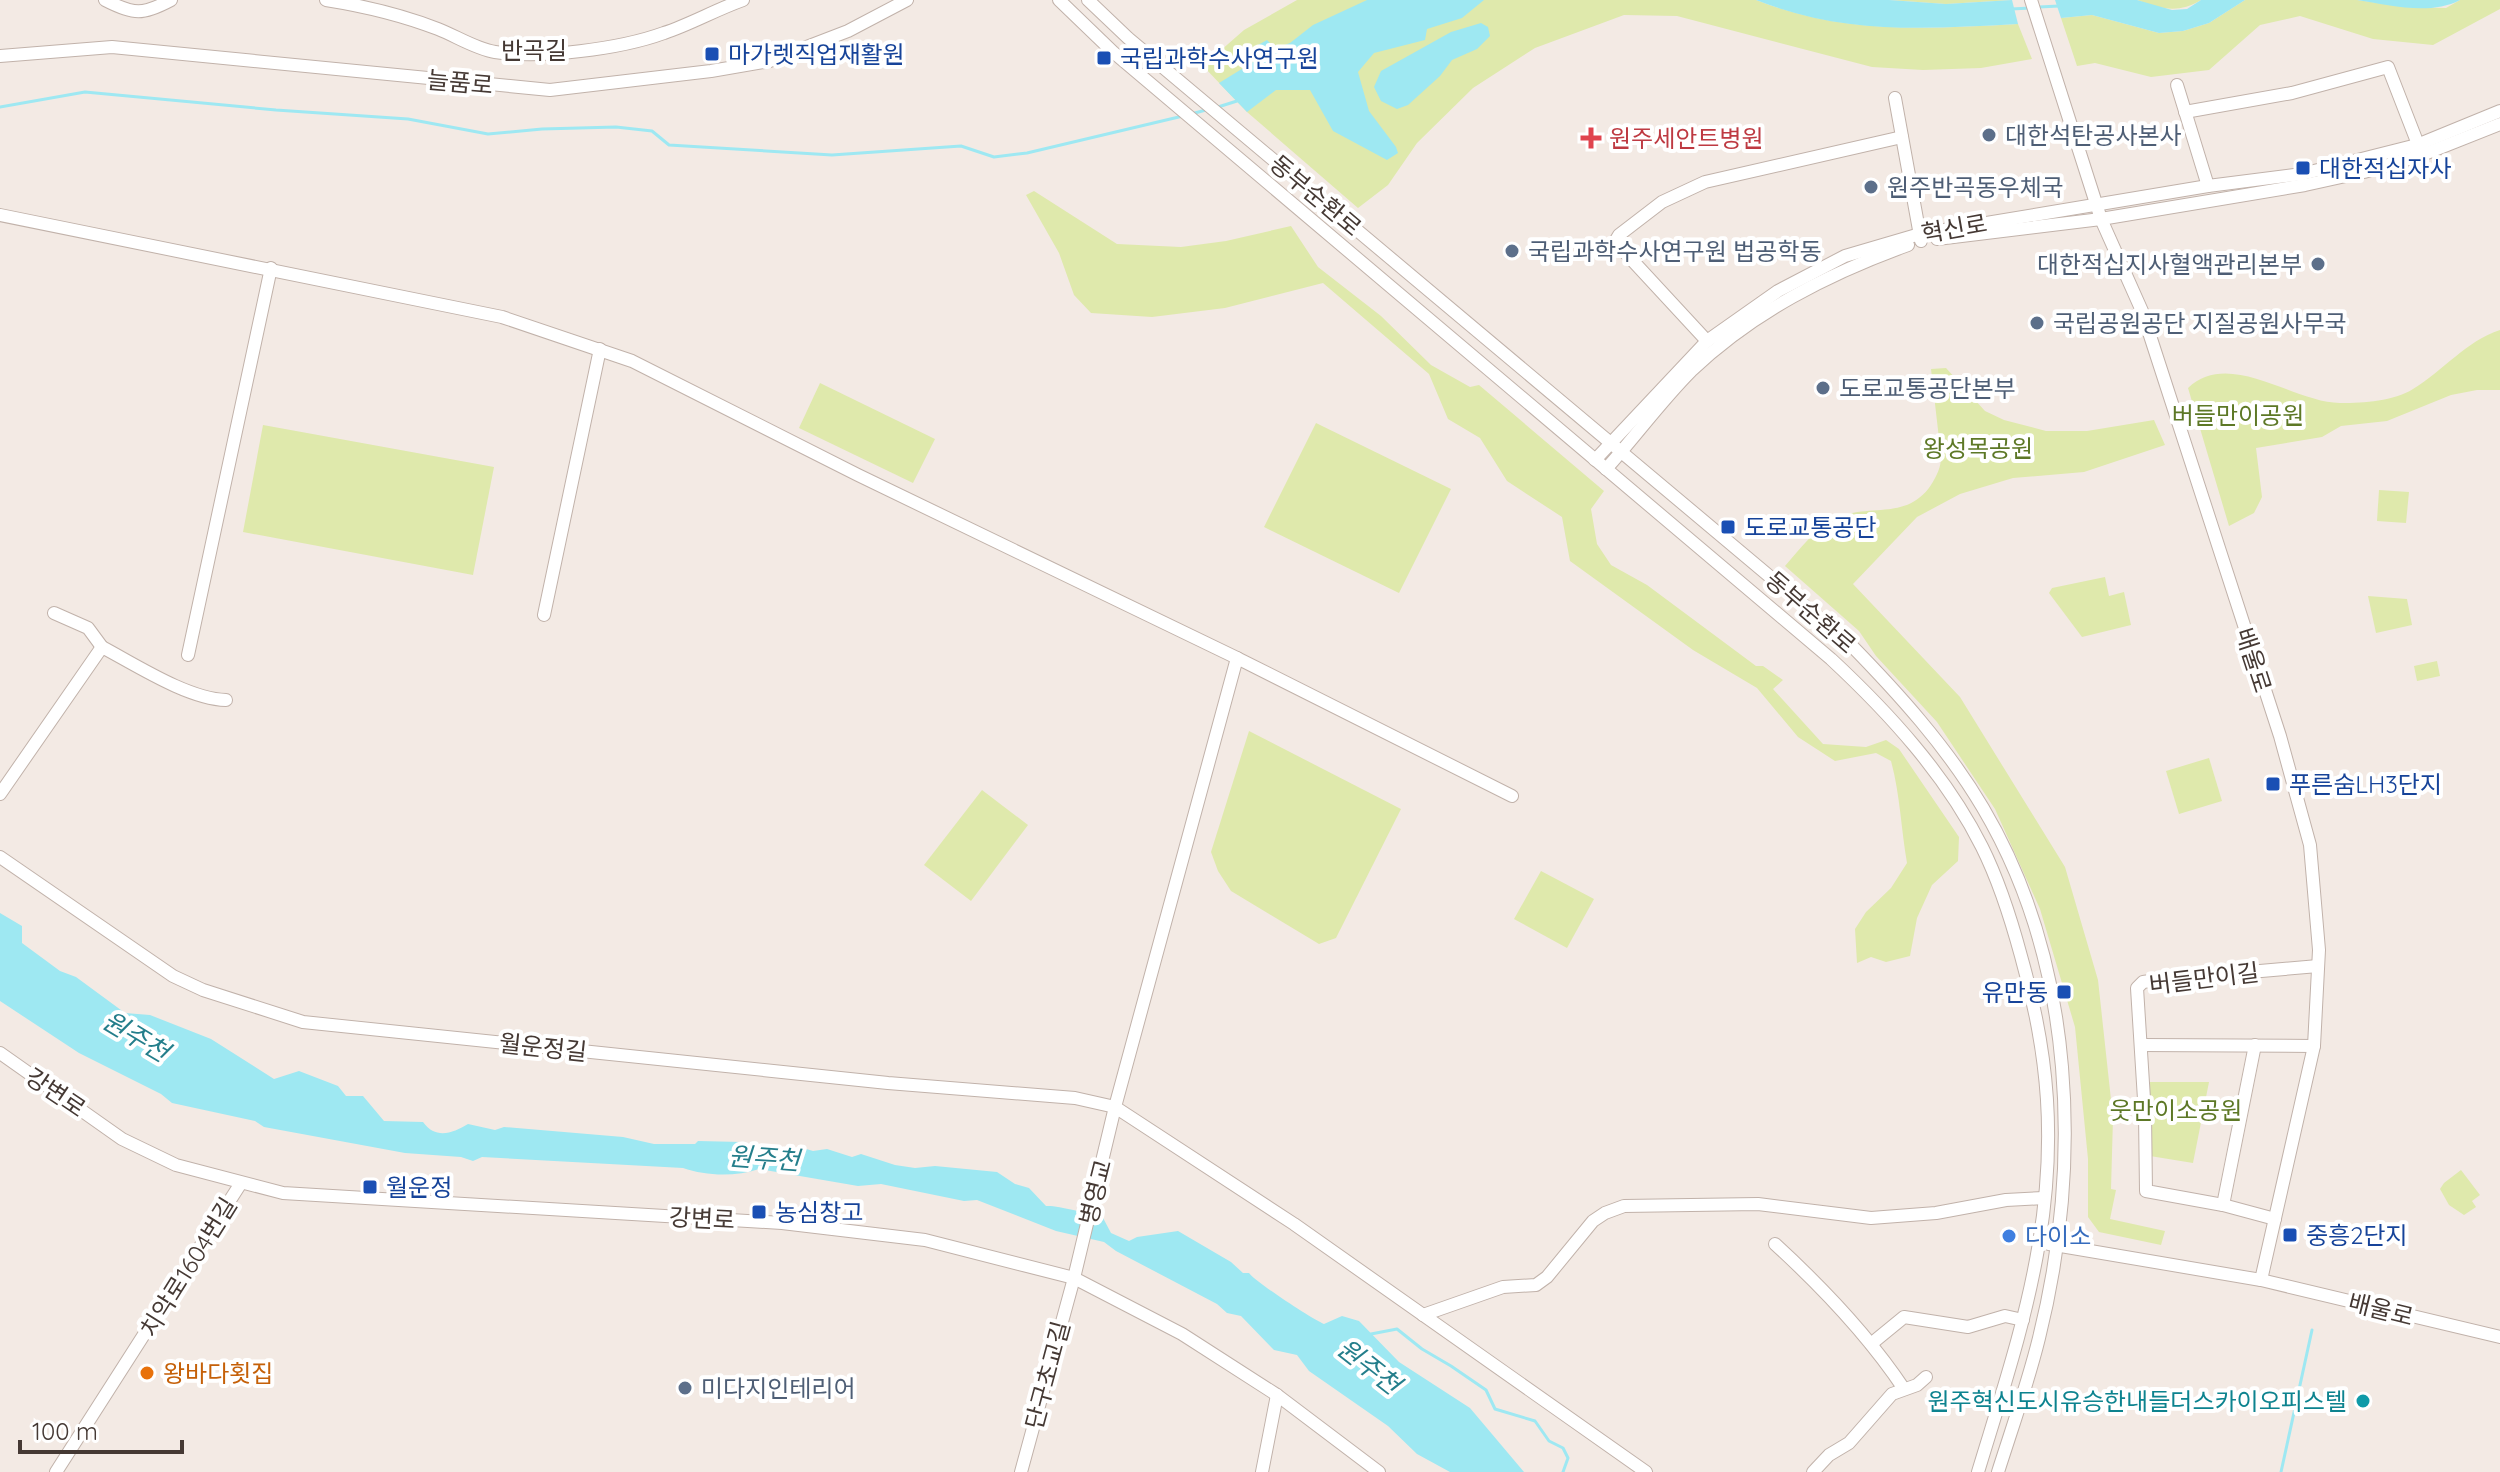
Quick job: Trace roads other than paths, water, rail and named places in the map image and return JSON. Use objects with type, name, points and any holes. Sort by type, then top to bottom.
[{"type":"street","points":[[105,0],[133,13],[151,11],[171,0]]},
{"type":"street","name":"반곡길","points":[[326,0],[383,11],[492,52],[561,52],[632,43],[666,33],[707,12],[743,0]]},
{"type":"street","name":"늘품로","points":[[0,56],[112,47],[550,90],[770,61],[848,31],[907,0]]},
{"type":"street","name":"동부순환로","points":[[1059,0],[1113,52],[1785,618],[1848,675],[1929,765],[1966,820],[1982,847],[2007,910],[2036,1008],[2046,1063],[2049,1109],[2039,1243],[2023,1320],[1978,1472]]},
{"type":"street","name":"동부순환로","points":[[1088,0],[1128,38],[1849,643],[1937,742],[1983,808],[2026,898],[2053,1004],[2062,1063],[2066,1136],[2062,1214],[2039,1338],[1998,1472]]},
{"type":"street","name":"배울로","points":[[2031,0],[2101,219],[2142,311],[2280,736],[2310,845],[2316,894],[2318,966],[2314,1046],[2261,1280]]},
{"type":"street","points":[[2185,112],[2292,93],[2388,67],[2420,150]]},
{"type":"street","points":[[2177,85],[2208,186]]},
{"type":"street","points":[[1895,98],[1920,237]]},
{"type":"street","name":"혁신로","points":[[1616,448],[1707,341],[1760,302],[1845,256],[1920,237],[2096,204],[2302,174],[2420,150],[2500,111]]},
{"type":"street","name":"혁신로","points":[[1616,448],[1690,372],[1737,333],[1788,298],[1850,266],[1920,237],[2101,219],[2305,185],[2364,172],[2500,124]]},
{"type":"street","points":[[1707,341],[1620,247],[1616,240],[1619,235],[1662,202],[1705,182],[1902,137]]},
{"type":"street","points":[[0,215],[502,317],[632,361],[1512,796]]},
{"type":"street","points":[[188,655],[271,268]]},
{"type":"street","points":[[544,615],[600,349]]},
{"type":"street","points":[[1601,464],[1616,448]]},
{"type":"street","points":[[54,613],[88,628],[102,647],[196,693],[226,700]]},
{"type":"street","points":[[0,794],[102,647]]},
{"type":"street","points":[[1237,658],[1115,1107],[1294,1224],[1646,1472]]},
{"type":"street","name":"월운정길","points":[[0,857],[173,976],[203,990],[303,1022],[888,1083],[1075,1098],[1115,1107]]},
{"type":"street","name":"버들만이길","points":[[2275,1219],[2223,1205],[2146,1191],[2137,988],[2143,982],[2318,966]]},
{"type":"street","points":[[2141,1045],[2314,1046]]},
{"type":"street","points":[[2223,1205],[2255,1045]]},
{"type":"street","name":"강변로","points":[[0,1053],[122,1139],[176,1165],[283,1193],[856,1230],[925,1240],[1074,1278],[1182,1334],[1277,1395],[1379,1472]]},
{"type":"street","name":"병영교","points":[[1074,1278],[1115,1107]]},
{"type":"street","name":"치악로1604번길","points":[[56,1472],[241,1183]]},
{"type":"street","points":[[1423,1315],[1503,1287],[1536,1285],[1547,1277],[1593,1221],[1624,1206],[1758,1204],[1871,1218],[1936,1213],[2006,1200],[2044,1198]]},
{"type":"street","name":"배울로","points":[[2039,1243],[2261,1280],[2500,1337]]},
{"type":"street","points":[[1775,1244],[1832,1298],[1904,1389]]},
{"type":"street","name":"단구초교길","points":[[1021,1472],[1074,1278]]},
{"type":"street","points":[[1871,1344],[1904,1317],[1968,1327],[2005,1316],[2023,1320]]},
{"type":"street","points":[[1813,1472],[1829,1455],[1849,1443],[1892,1394],[1917,1385],[1926,1377]]},
{"type":"street","points":[[1262,1472],[1277,1395]]},
{"type":"water","points":[[1367,0],[1484,0],[1462,18],[1427,29],[1425,40],[1374,53],[1358,72],[1369,111],[1398,153],[1387,160],[1333,131],[1310,90],[1276,90],[1247,112],[1219,83],[1258,59],[1258,45],[1267,40],[1273,46],[1280,47],[1290,43],[1313,25]]},
{"type":"water","points":[[1756,0],[1889,0],[1946,4],[2012,0],[2018,24],[1885,27],[1821,19]]},
{"type":"water","points":[[2055,0],[2137,0],[2172,10],[2187,9],[2201,0],[2245,0],[2209,23],[2183,31],[2159,33],[2092,15],[2061,18]]},
{"type":"water","points":[[2357,0],[2460,0],[2423,8]]},
{"type":"water","points":[[1481,23],[1488,27],[1490,36],[1477,49],[1452,60],[1440,76],[1408,105],[1397,109],[1381,101],[1374,87],[1381,71],[1451,32]]},
{"type":"water","name":"원주천","points":[[0,913],[22,926],[22,943],[125,1013],[150,1015],[211,1039],[274,1079],[299,1071],[338,1086],[346,1096],[363,1096],[384,1121],[423,1122],[439,1133],[451,1132],[468,1124],[495,1130],[504,1127],[623,1137],[654,1144],[741,1142],[796,1151],[803,1148],[813,1151],[827,1149],[852,1157],[861,1154],[915,1168],[935,1166],[997,1172],[1015,1184],[1029,1188],[1046,1206],[1102,1216],[1111,1233],[1129,1241],[1178,1231],[1231,1262],[1243,1273],[1249,1273],[1284,1300],[1324,1324],[1342,1316],[1359,1321],[1399,1362],[1470,1408],[1524,1472],[1450,1472],[1417,1454],[1388,1426],[1309,1371],[1297,1355],[1274,1350],[1241,1316],[1227,1313],[1217,1304],[1104,1242],[1056,1231],[977,1200],[964,1201],[881,1184],[858,1186],[759,1169],[721,1174],[683,1168],[482,1157],[473,1161],[461,1157],[405,1153],[264,1127],[255,1121],[172,1103],[161,1094],[79,1053],[0,1001]]},
{"type":"waterway","points":[[2039,7],[2059,6]]},
{"type":"waterway","points":[[2011,9],[2031,8]]},
{"type":"waterway","points":[[0,107],[85,92],[408,119],[488,134],[616,127],[652,131],[669,145],[832,155],[961,146],[994,157],[1027,153],[1183,116]]},
{"type":"waterway","points":[[1218,107],[1237,101]]},
{"type":"waterway","points":[[1191,114],[1206,110]]},
{"type":"waterway","name":"원주천","points":[[1371,1334],[1397,1329],[1486,1390],[1495,1409],[1535,1421],[1549,1441],[1563,1448],[1568,1458],[1563,1472]]},
{"type":"waterway","points":[[2281,1472],[2312,1330]]},
{"type":"place","name":"마가렛직업재활원","points":[[712,54]]},
{"type":"place","name":"국립과학수사연구원","points":[[1104,58]]},
{"type":"place","name":"대한석탄공사본사","points":[[1989,135]]},
{"type":"place","name":"원주세안트병원","points":[[1591,138]]},
{"type":"place","name":"대한적십자사","points":[[2303,168]]},
{"type":"place","name":"원주반곡동우체국","points":[[1871,187]]},
{"type":"place","name":"국립과학수사연구원 법공학동","points":[[1512,251]]},
{"type":"place","name":"대한적십지사혈액관리본부","points":[[2318,264]]},
{"type":"place","name":"국립공원공단 지질공원사무국","points":[[2037,323]]},
{"type":"place","name":"도로교통공단본부","points":[[1823,388]]},
{"type":"place","name":"도로교통공단","points":[[1728,527]]},
{"type":"place","name":"푸른숨LH3단지","points":[[2273,784]]},
{"type":"place","name":"유만동","points":[[2064,992]]},
{"type":"place","name":"월운정","points":[[370,1187]]},
{"type":"place","name":"농심창고","points":[[759,1212]]},
{"type":"place","name":"중흥2단지","points":[[2290,1235]]},
{"type":"place","name":"다이소","points":[[2009,1236]]},
{"type":"place","name":"왕바다횟집","points":[[147,1373]]},
{"type":"place","name":"미다지인테리어","points":[[685,1388]]},
{"type":"place","name":"원주혁신도시유승한내들더스카이오피스텔","points":[[2363,1401]]},
{"type":"park label","name":"버들만이공원","points":[[2238,415]]},
{"type":"park label","name":"왕성목공원","points":[[1978,448]]},
{"type":"park label","name":"웃만이소공원","points":[[2176,1110]]}]
